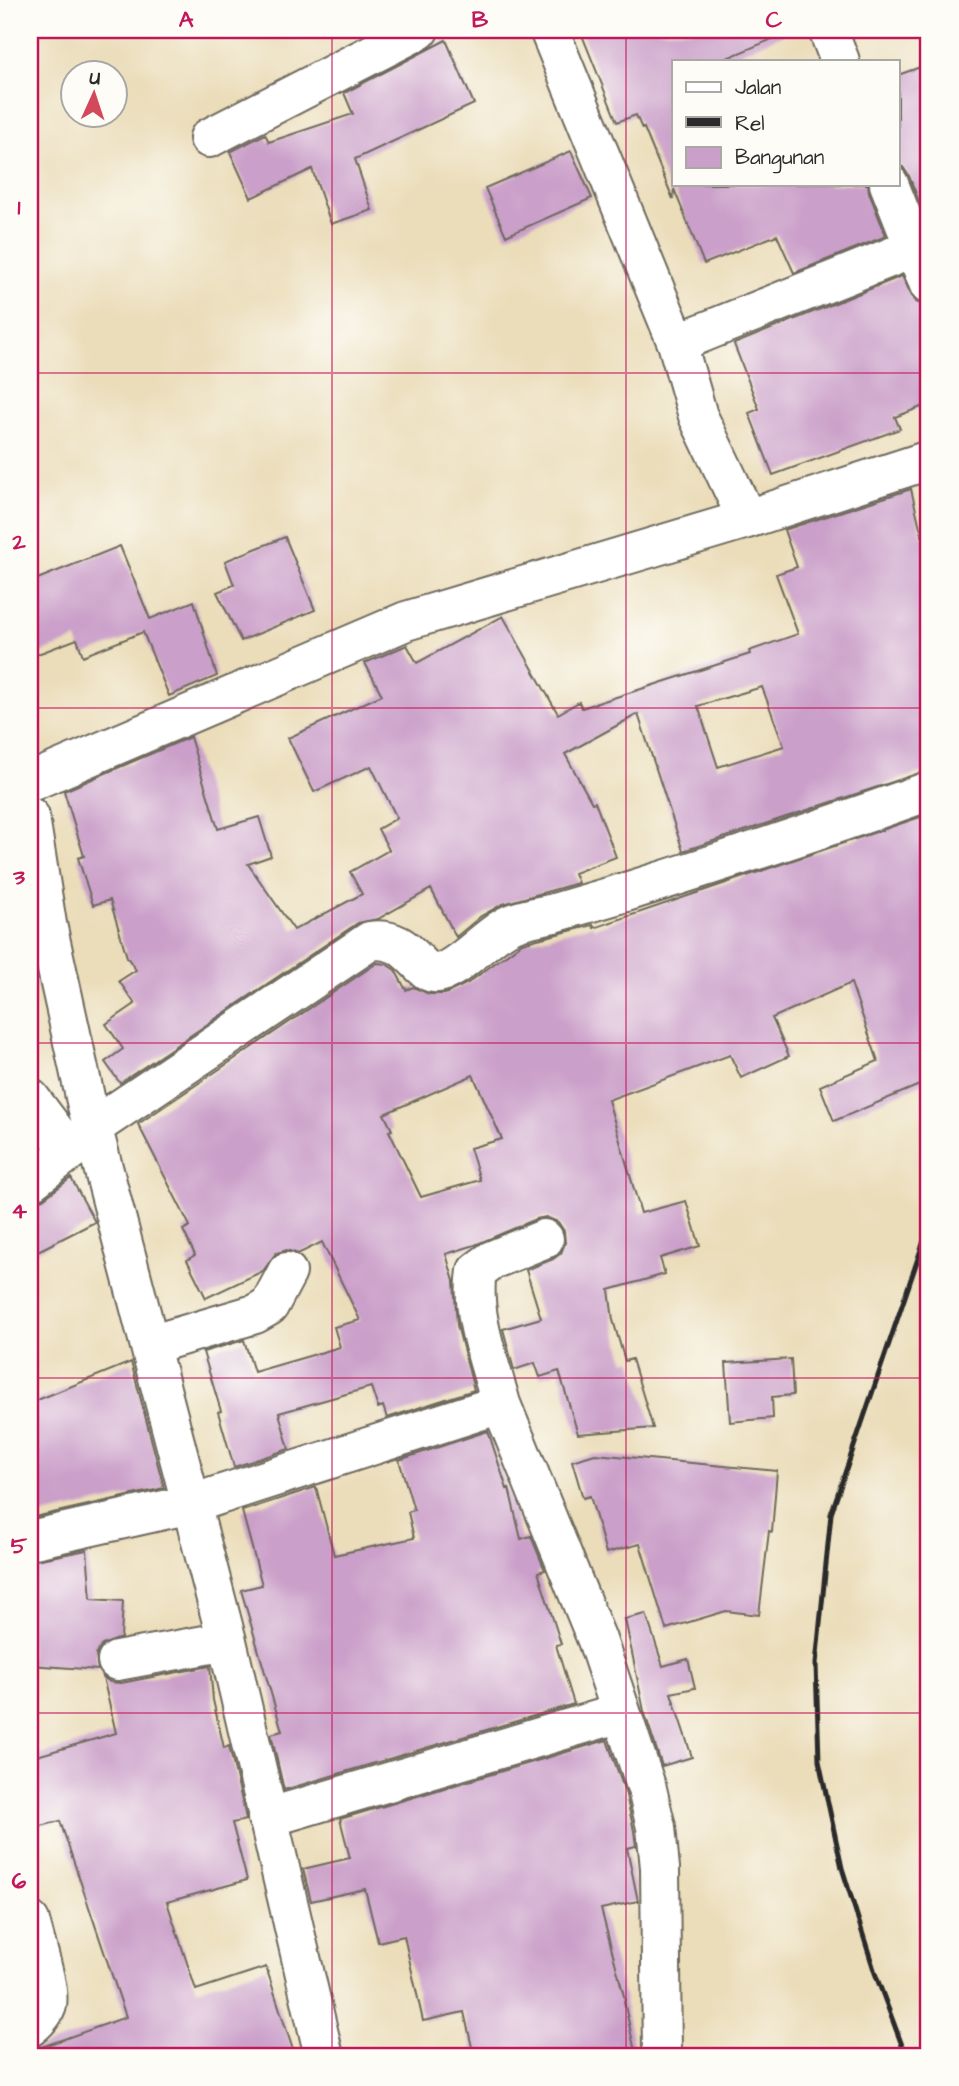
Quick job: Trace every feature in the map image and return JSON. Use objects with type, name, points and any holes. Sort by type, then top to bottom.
[{"type":"street","points":[[209,138],[419,30]]},
{"type":"street","points":[[549,30],[677,343],[698,416],[747,519]]},
{"type":"street","points":[[828,30],[840,60]]},
{"type":"street","points":[[890,186],[929,285]]},
{"type":"street","points":[[677,343],[914,248]]},
{"type":"street","points":[[30,782],[406,621],[747,519],[929,460]]},
{"type":"street","points":[[30,1182],[81,1139],[370,941],[390,941],[405,948],[428,972],[439,973],[453,967],[483,942],[512,923],[587,904],[811,834],[929,791]]},
{"type":"street","points":[[30,817],[34,870],[47,924],[81,1139],[150,1345],[227,1642],[324,2056]]},
{"type":"street","points":[[30,1098],[81,1139]]},
{"type":"street","points":[[544,1239],[492,1259],[477,1271],[474,1289],[501,1404],[597,1640],[656,1826],[660,1868],[662,2056]]},
{"type":"street","points":[[150,1345],[255,1314],[269,1306],[287,1272]]},
{"type":"street","points":[[30,1541],[191,1504],[501,1404]]},
{"type":"street","points":[[117,1661],[227,1642]]},
{"type":"street","points":[[267,1818],[621,1713]]},
{"type":"street","points":[[30,1922],[47,1990],[47,2005],[42,2015],[30,2027]]},
{"type":"building","points":[[580,30],[794,30],[722,60],[672,60],[672,186],[868,186],[886,236],[794,273],[777,235],[704,264],[674,189],[673,199],[644,128],[642,129],[636,115],[617,122]]},
{"type":"building","points":[[446,40],[474,104],[355,159],[372,210],[331,224],[312,169],[251,198],[230,152],[265,134],[269,142],[353,114],[344,93]]},
{"type":"building","points":[[929,64],[929,226],[909,176],[900,166],[900,74]]},
{"type":"building","points":[[571,151],[592,198],[506,236],[485,188]]},
{"type":"building","points":[[902,276],[915,302],[929,306],[929,404],[895,417],[900,429],[773,475],[749,413],[759,409],[734,344]]},
{"type":"building","points":[[911,489],[922,536],[929,535],[929,770],[683,851],[638,714],[565,754],[592,803],[595,802],[616,857],[574,873],[578,883],[503,904],[481,916],[456,937],[431,889],[378,919],[358,923],[120,1083],[105,1062],[123,1049],[106,1024],[135,1004],[119,981],[136,970],[127,957],[110,900],[93,905],[78,858],[84,856],[64,791],[190,737],[218,829],[259,817],[271,856],[248,864],[294,930],[362,894],[350,872],[389,850],[378,829],[397,818],[371,766],[314,792],[288,738],[382,695],[365,663],[407,645],[417,663],[503,616],[558,714],[579,702],[582,708],[750,654],[749,651],[798,634],[776,574],[797,567],[784,530]],"holes":[[[762,687],[784,746],[718,767],[698,706]]]},
{"type":"building","points":[[285,537],[315,610],[241,641],[217,592],[234,585],[225,561]]},
{"type":"building","points":[[120,546],[150,619],[194,601],[217,676],[169,696],[143,632],[83,656],[77,639],[30,657],[30,582]]},
{"type":"building","points":[[929,814],[929,1081],[834,1121],[820,1086],[878,1061],[851,983],[772,1018],[789,1056],[741,1078],[730,1055],[608,1100],[641,1213],[686,1201],[700,1246],[660,1258],[665,1274],[609,1290],[613,1320],[625,1361],[632,1359],[653,1428],[578,1434],[559,1371],[540,1377],[535,1363],[514,1370],[503,1329],[541,1318],[526,1270],[553,1259],[561,1253],[565,1243],[564,1231],[558,1222],[546,1217],[446,1254],[454,1281],[457,1325],[474,1390],[387,1418],[383,1406],[378,1408],[371,1387],[279,1413],[289,1449],[234,1467],[203,1352],[244,1340],[254,1372],[340,1347],[334,1327],[360,1320],[322,1242],[298,1254],[287,1250],[276,1253],[263,1271],[206,1298],[187,1260],[195,1255],[183,1230],[190,1226],[138,1124],[377,963],[386,964],[395,970],[406,990],[413,987],[429,994],[445,994],[468,983],[522,943],[593,925],[594,928]],"holes":[[[473,1075],[502,1139],[470,1148],[480,1180],[421,1197],[389,1131],[392,1130],[384,1114]]]},
{"type":"building","points":[[71,1178],[95,1222],[30,1255],[30,1203],[43,1199]]},
{"type":"building","points":[[791,1359],[793,1395],[772,1397],[773,1418],[730,1422],[726,1363]]},
{"type":"building","points":[[131,1362],[164,1488],[30,1518],[30,1403]]},
{"type":"building","points":[[488,1431],[507,1489],[509,1488],[521,1539],[531,1536],[545,1570],[538,1572],[561,1644],[556,1645],[574,1704],[284,1790],[271,1734],[282,1731],[241,1590],[262,1585],[242,1511],[316,1487],[334,1555],[414,1538],[408,1512],[414,1510],[399,1460]]},
{"type":"building","points":[[595,1454],[777,1471],[772,1532],[769,1531],[759,1615],[726,1611],[666,1629],[640,1544],[606,1553],[590,1496],[583,1498],[572,1461]]},
{"type":"building","points":[[87,1550],[91,1599],[123,1601],[121,1638],[102,1645],[96,1654],[98,1670],[30,1665],[30,1561]]},
{"type":"building","points":[[646,1614],[663,1666],[688,1659],[695,1688],[671,1693],[692,1757],[662,1766],[644,1711],[625,1619]]},
{"type":"building","points":[[210,1666],[213,1700],[224,1748],[229,1746],[245,1814],[246,1820],[232,1823],[247,1880],[167,1902],[196,1990],[266,1967],[295,2056],[30,2056],[30,2051],[126,2017],[60,1821],[30,1829],[30,1758],[116,1733],[103,1677],[110,1682],[121,1683]]},
{"type":"building","points":[[607,1740],[626,1795],[634,1831],[636,1846],[627,1848],[638,1901],[601,1909],[625,2000],[636,2056],[474,2056],[464,2012],[423,2021],[404,1936],[378,1942],[365,1889],[311,1901],[303,1869],[350,1858],[340,1819]]},
{"type":"railway","points":[[906,2056],[875,1973],[842,1868],[819,1761],[816,1664],[831,1514],[929,1226]]}]
